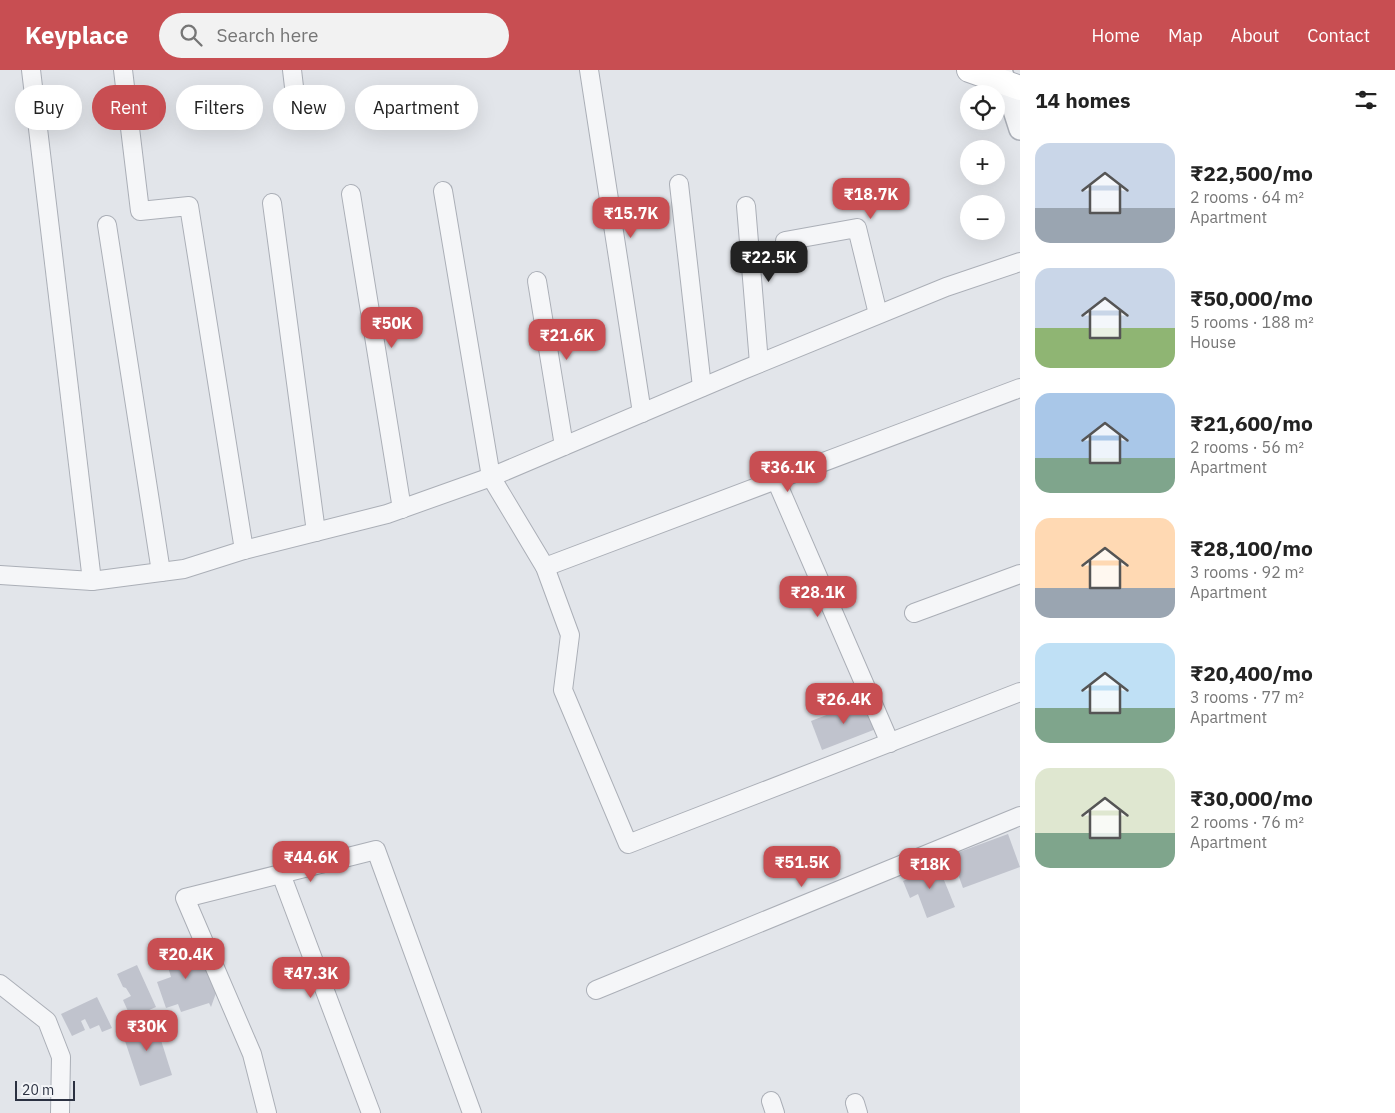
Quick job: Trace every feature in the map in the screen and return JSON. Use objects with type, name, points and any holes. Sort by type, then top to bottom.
[{"type":"main road","points":[[969,70],[1008,80]]},
{"type":"street","points":[[31,70],[92,581]]},
{"type":"street","points":[[123,70],[140,211],[188,206],[244,550]]},
{"type":"street","points":[[292,70],[294,85]]},
{"type":"street","points":[[588,70],[642,413]]},
{"type":"street","points":[[1008,80],[1020,129]]},
{"type":"street","points":[[680,184],[702,387]]},
{"type":"street","points":[[443,191],[491,477],[545,567],[570,635],[562,690],[628,844],[1020,692]]},
{"type":"street","points":[[351,194],[402,509]]},
{"type":"street","points":[[272,203],[316,532]]},
{"type":"street","points":[[746,206],[759,363]]},
{"type":"street","points":[[107,225],[161,572]]},
{"type":"street","points":[[785,241],[857,228],[878,314]]},
{"type":"street","points":[[0,576],[92,581],[184,569],[244,550],[402,509],[491,477],[878,314],[946,287],[1020,262]]},
{"type":"street","points":[[537,281],[564,446]]},
{"type":"street","points":[[545,567],[1020,388]]},
{"type":"street","points":[[776,480],[890,742]]},
{"type":"street","points":[[914,613],[1020,574]]},
{"type":"street","points":[[596,990],[1020,816]]},
{"type":"street","points":[[267,1113],[252,1054],[185,898],[376,850],[472,1113]]},
{"type":"street","points":[[281,874],[371,1113]]},
{"type":"street","points":[[0,984],[47,1021],[61,1057],[60,1113]]},
{"type":"building","points":[[865,700],[876,729],[822,750],[811,721]]},
{"type":"building","points":[[1008,834],[1020,867],[963,888],[951,855]]},
{"type":"building","points":[[937,863],[955,907],[927,918],[918,894],[910,898],[903,881],[915,876],[915,871]]},
{"type":"building","points":[[200,945],[216,993],[211,1007],[209,1003],[181,1012],[178,1004],[166,1008],[157,982],[171,977],[168,967],[157,968],[152,961]]},
{"type":"building","points":[[137,965],[156,1007],[131,1018],[123,1000],[131,996],[126,988],[123,987],[117,974]]},
{"type":"building","points":[[97,997],[112,1028],[102,1032],[99,1025],[90,1029],[85,1019],[81,1021],[85,1030],[72,1036],[61,1014]]},
{"type":"building","points":[[154,1018],[172,1075],[140,1086],[121,1029]]}]
